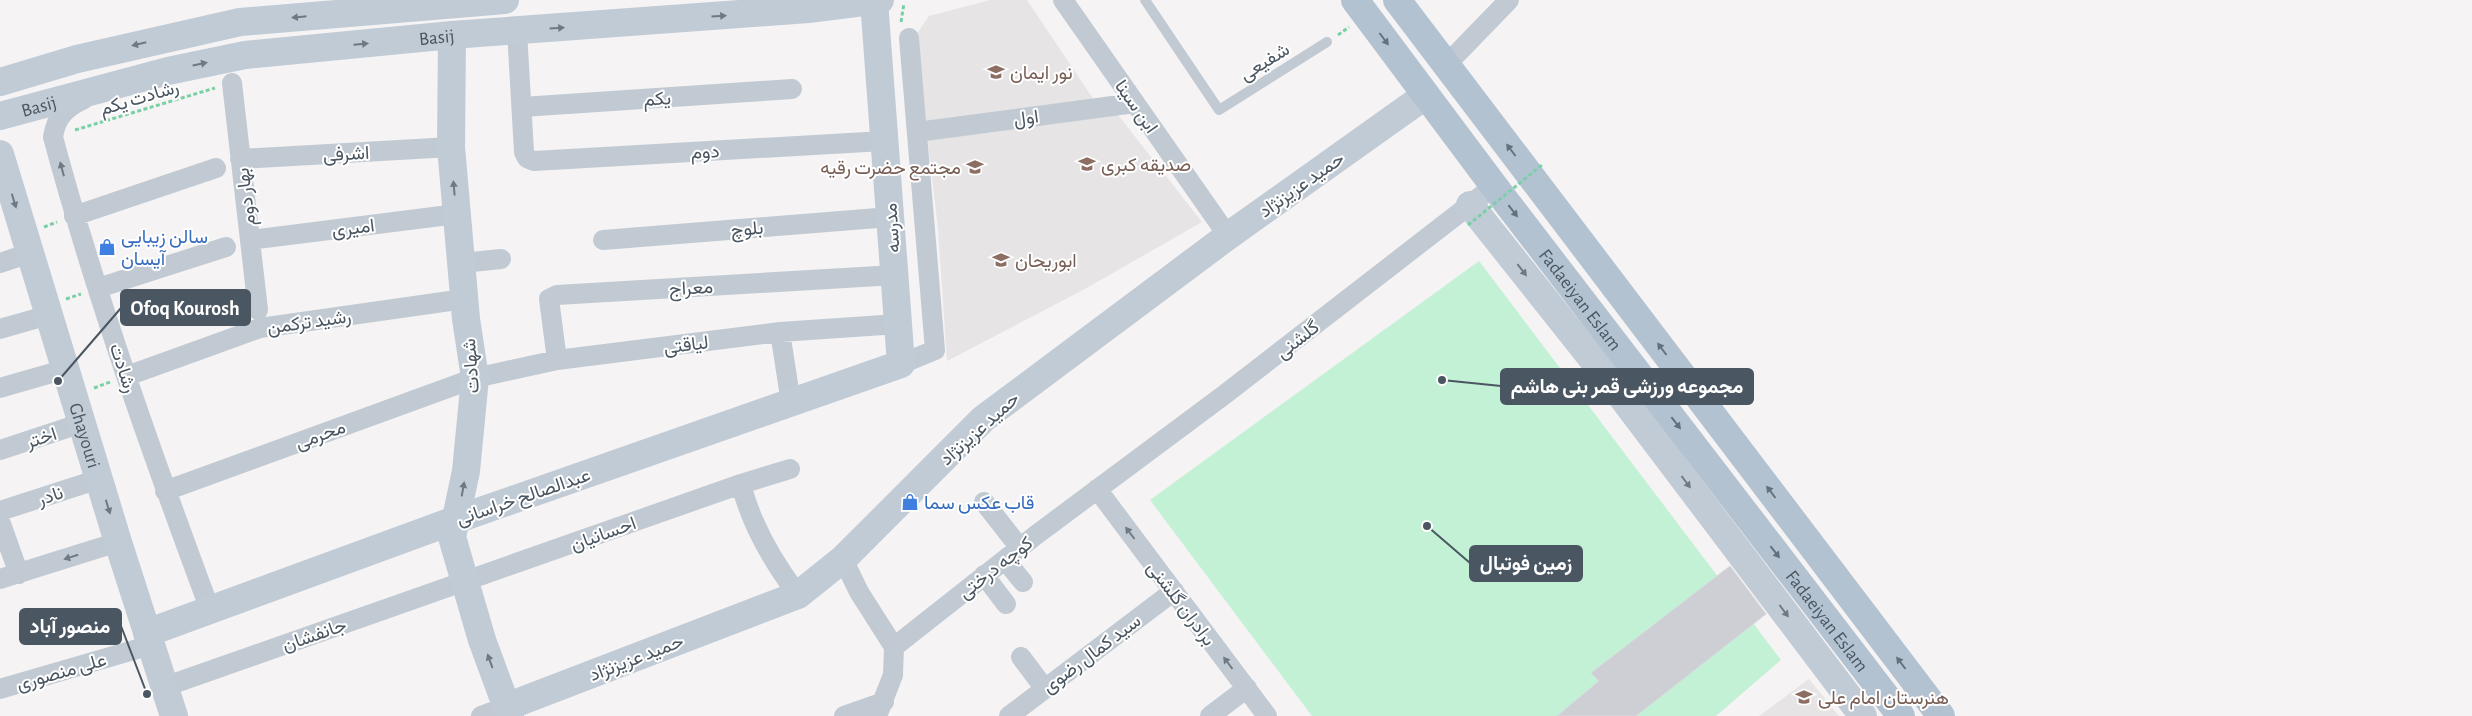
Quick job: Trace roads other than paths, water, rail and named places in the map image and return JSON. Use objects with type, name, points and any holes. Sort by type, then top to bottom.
[{"type":"main road","name":"Fadaeiyan Eslam","points":[[1355,0],[1494,186],[1901,716]]},
{"type":"main road","name":"Fadaeiyan Eslam","points":[[1397,0],[1941,716]]},
{"type":"street","name":"Basij","points":[[0,82],[77,59],[240,22],[455,2],[505,0]]},
{"type":"street","name":"Basij","points":[[0,116],[132,80],[245,55],[452,35],[808,9],[877,0]]},
{"type":"street","name":"مدرسه","points":[[877,0],[884,141],[901,364]]},
{"type":"street","name":"ابن سینا","points":[[1063,0],[1228,236]]},
{"type":"street","points":[[1446,65],[1509,0]]},
{"type":"street","points":[[517,31],[522,107]]},
{"type":"street","points":[[901,364],[935,350],[917,132],[905,32]]},
{"type":"street","name":"شهادت","points":[[452,35],[451,147],[464,299],[475,378],[466,471],[460,507],[454,520],[452,537],[482,640],[508,712]]},
{"type":"street","name":"رشادت","points":[[132,80],[99,92],[63,112],[55,124],[53,137],[74,216],[165,491],[210,610]]},
{"type":"street","name":"بهار دوم","points":[[232,83],[258,310]]},
{"type":"street","name":"یکم","points":[[522,107],[792,89]]},
{"type":"street","name":"حمید عزیزنژاد","points":[[508,712],[798,595],[842,559],[983,419],[1228,236],[1426,95]]},
{"type":"street","name":"اول","points":[[917,132],[1134,103]]},
{"type":"street","name":"دوم","points":[[522,107],[524,152],[527,158],[534,161],[884,141]]},
{"type":"street","name":"اشرفی","points":[[240,160],[451,147]]},
{"type":"street","name":"Ghayouri","points":[[0,154],[118,542],[174,716]]},
{"type":"street","points":[[74,216],[216,168]]},
{"type":"street","name":"گلشنی","points":[[1097,489],[1469,215],[1494,186]]},
{"type":"street","name":"امیری","points":[[250,240],[457,214]]},
{"type":"street","points":[[1469,215],[1609,380],[1863,716]]},
{"type":"street","name":"بلوچ","points":[[603,240],[890,217]]},
{"type":"street","points":[[0,262],[27,243]]},
{"type":"street","points":[[98,288],[226,247]]},
{"type":"street","points":[[462,263],[501,258]]},
{"type":"street","name":"معراج","points":[[557,360],[548,310],[549,299],[557,295],[894,275]]},
{"type":"street","name":"رشید ترکمن","points":[[127,376],[260,328],[464,299]]},
{"type":"street","points":[[0,329],[48,310]]},
{"type":"street","name":"لیاقتی","points":[[475,378],[557,360],[780,332],[898,324]]},
{"type":"street","points":[[780,332],[791,402]]},
{"type":"street","name":"عبدالصالح خراسانی","points":[[149,639],[210,610],[454,520],[901,364]]},
{"type":"street","points":[[0,388],[66,369]]},
{"type":"street","name":"محرمی","points":[[165,491],[475,378]]},
{"type":"street","name":"اختر","points":[[0,450],[82,423]]},
{"type":"street","name":"احسانیان","points":[[464,582],[741,484],[790,470]]},
{"type":"street","name":"نادر","points":[[0,511],[99,479]]},
{"type":"street","points":[[741,484],[749,509],[772,559],[798,595]]},
{"type":"street","name":"کوچه درختی","points":[[894,647],[984,575],[1097,489]]},
{"type":"street","name":"برادران گلشنی","points":[[1097,489],[1267,716]]},
{"type":"street","points":[[984,502],[1012,554],[1023,582]]},
{"type":"street","points":[[0,521],[19,574]]},
{"type":"street","points":[[0,580],[118,542]]},
{"type":"street","points":[[842,559],[859,592],[894,647],[893,675],[880,709],[844,716]]},
{"type":"street","points":[[984,575],[1006,604]]},
{"type":"street","name":"جانفشان","points":[[164,687],[464,582]]},
{"type":"street","name":"سید کمال رضوی","points":[[1008,716],[1174,591]]},
{"type":"street","name":"علی منصوری","points":[[0,689],[149,639]]},
{"type":"street","points":[[1021,657],[1044,689]]},
{"type":"street","points":[[1210,716],[1247,688]]},
{"type":"street","points":[[481,716],[508,712]]},
{"type":"lane","name":"شفیعی","points":[[1145,0],[1220,110],[1327,42]]},
{"type":"place","name":"نور ایمان","points":[[996,72]]},
{"type":"place","name":"صدیقه کبری","points":[[1087,164]]},
{"type":"place","name":"مجتمع حضرت رقیه","points":[[975,167]]},
{"type":"place","name":"سالن زیبایی آیسان","points":[[107,247]]},
{"type":"place","name":"ابوریحان","points":[[1001,260]]},
{"type":"place","name":"مجموعه ورزشی قمر بنی هاشم","points":[[1442,380]]},
{"type":"place","name":"Ofoq Kourosh","points":[[58,381]]},
{"type":"place","name":"قاب عکس سما","points":[[910,502]]},
{"type":"place","name":"زمین فوتبال","points":[[1427,526]]},
{"type":"place","name":"منصور آباد","points":[[147,694]]},
{"type":"place","name":"هنرستان امام علی","points":[[1804,697]]}]
